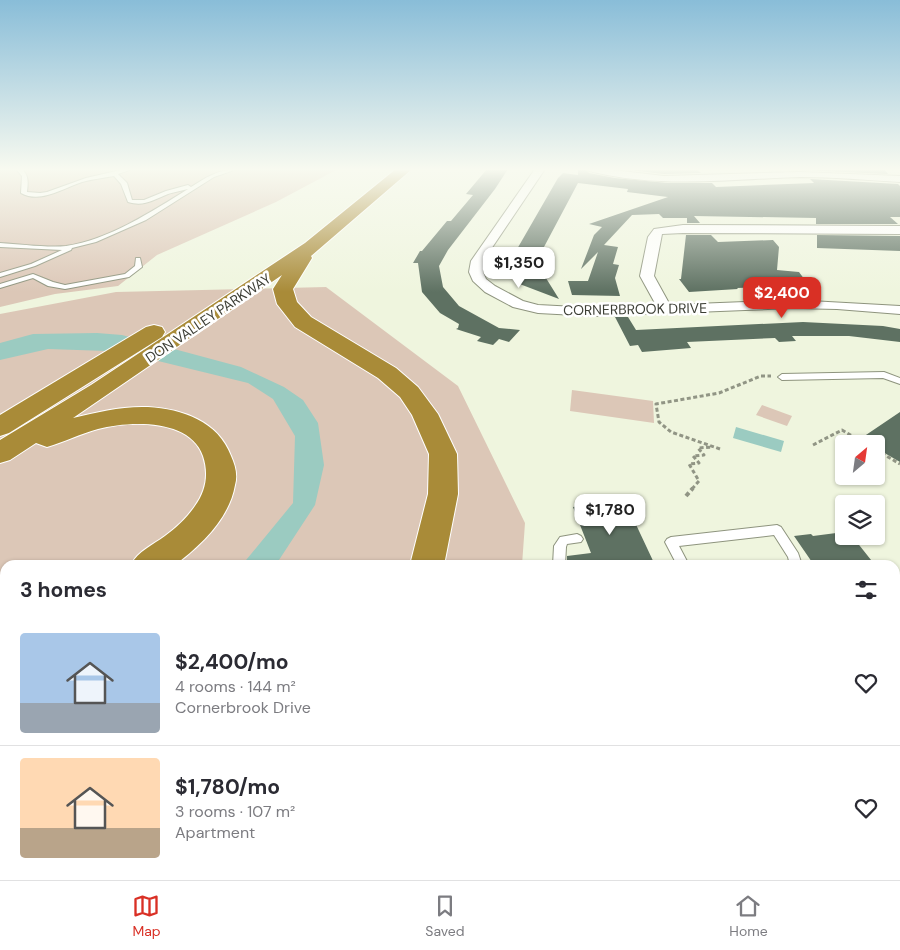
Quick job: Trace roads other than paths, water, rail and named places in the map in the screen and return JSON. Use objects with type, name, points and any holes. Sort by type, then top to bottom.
[{"type":"highway","name":"DON VALLEY PARKWAY","points":[[0,453],[186,313],[277,253],[332,210]]},
{"type":"highway","name":"DON VALLEY PARKWAY","points":[[0,427],[97,380],[210,317],[311,247],[356,210]]},
{"type":"highway","points":[[311,247],[283,289],[287,304],[303,322],[387,373],[409,392],[425,414],[443,454],[444,494],[428,560]]},
{"type":"highway","points":[[0,411],[59,382],[97,380]]},
{"type":"highway","points":[[0,460],[65,430],[104,419],[133,416],[164,418],[181,422],[200,431],[212,444],[221,461],[223,471],[218,493],[200,523],[188,537],[156,560]]},
{"type":"street","name":"CORNERBROOK DRIVE","points":[[512,210],[477,261],[476,272],[480,281],[490,289],[518,304],[538,309],[595,312],[792,304],[838,305],[900,310]]},
{"type":"street","points":[[665,309],[647,276],[654,237],[658,231],[900,230]]},
{"type":"lane","points":[[0,275],[33,265],[74,247],[119,231],[158,210]]},
{"type":"lane","points":[[0,245],[74,247]]},
{"type":"lane","points":[[0,286],[33,276],[57,286],[76,286],[127,276],[140,266],[138,259]]},
{"type":"lane","points":[[33,265],[33,276]]},
{"type":"lane","points":[[782,377],[884,375],[900,381]]},
{"type":"lane","points":[[680,560],[671,542],[777,530],[795,560]]},
{"type":"lane","points":[[559,560],[560,546],[564,540],[577,539]]},
{"type":"water","points":[[97,333],[122,335],[241,367],[284,387],[303,400],[318,423],[324,465],[315,505],[279,560],[246,560],[293,503],[295,436],[273,399],[248,383],[154,360],[107,351],[48,349],[0,360],[0,343],[33,334]]},
{"type":"water","points":[[736,427],[784,441],[781,452],[733,438]]}]
